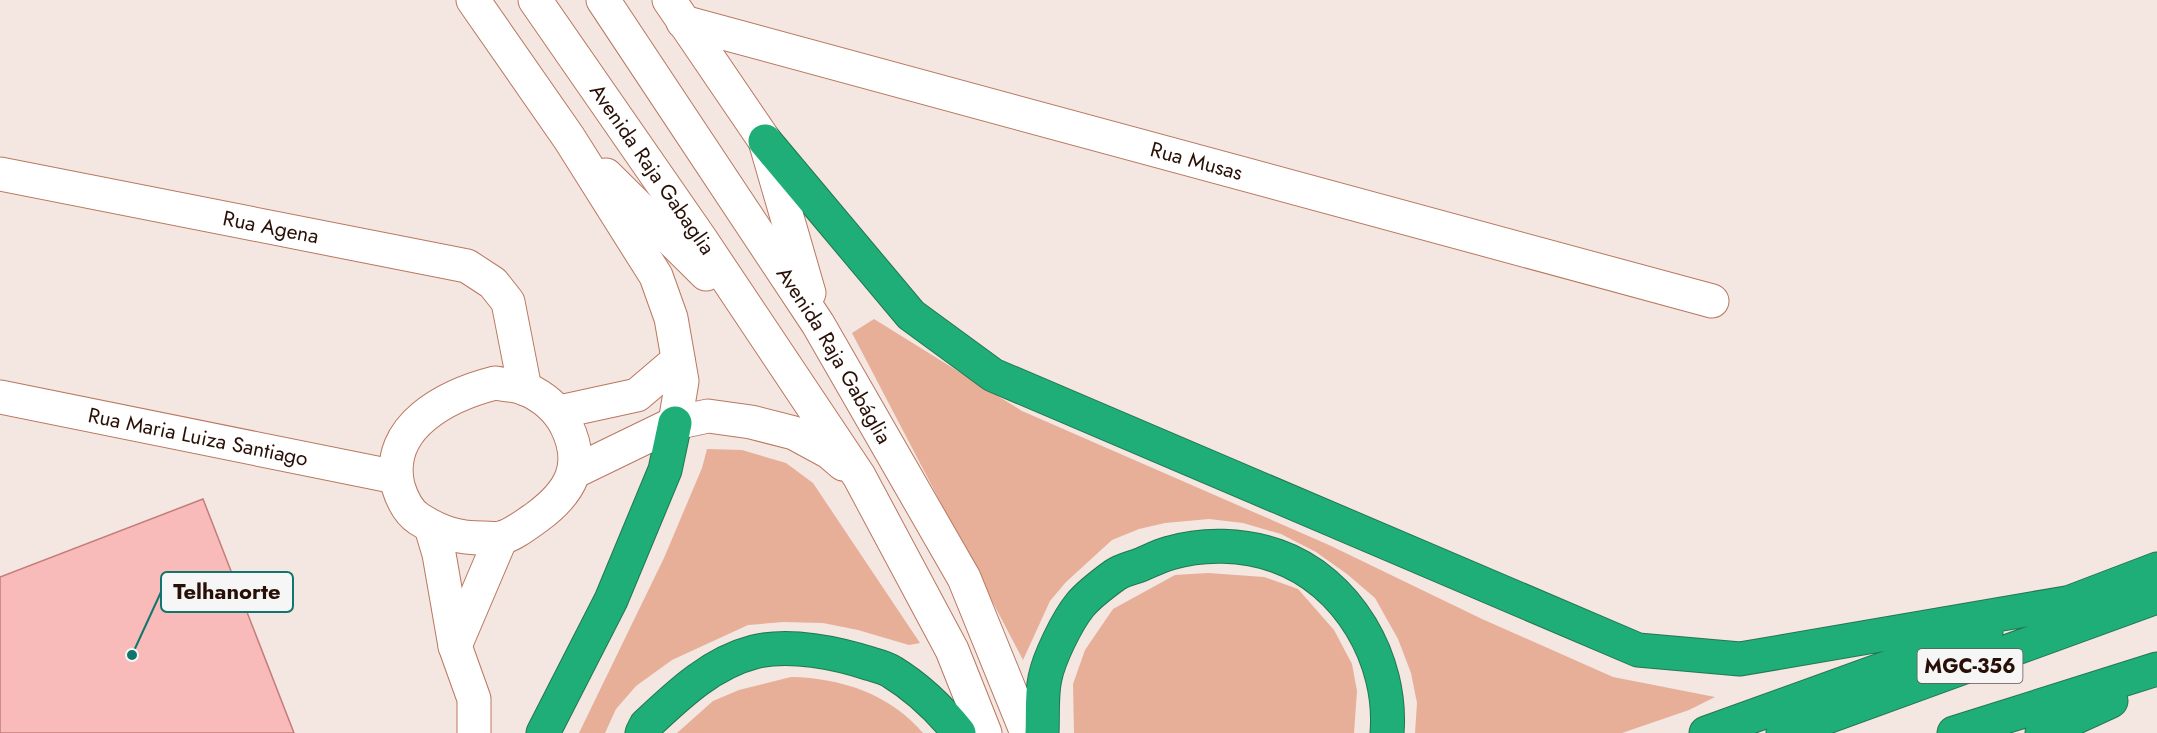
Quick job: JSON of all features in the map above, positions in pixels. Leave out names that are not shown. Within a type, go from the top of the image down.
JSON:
[{"type":"highway","points":[[765,141],[911,315],[993,375],[1638,650],[1740,659],[2072,602]]},
{"type":"highway","points":[[543,733],[611,600],[665,470],[675,423]]},
{"type":"highway","points":[[1042,733],[1045,678],[1060,637],[1081,604],[1116,574],[1170,552],[1202,547],[1241,547],[1278,556],[1309,572],[1339,597],[1363,629],[1381,669],[1388,718],[1387,733]]},
{"type":"highway","name":"MGC-356","points":[[1706,733],[2072,602],[2157,569]]},
{"type":"highway","name":"MGC-356","points":[[1783,733],[2157,597]]},
{"type":"highway","points":[[642,733],[646,725],[696,680],[725,664],[755,652],[797,649],[842,655],[890,670],[919,690],[959,733]]},
{"type":"highway","name":"MGC-356","points":[[1953,733],[2157,669]]},
{"type":"highway","points":[[2042,733],[2157,681]]},
{"type":"street","points":[[473,0],[569,138],[656,276],[671,318],[682,381],[675,423]]},
{"type":"street","name":"Avenida Raja Gabaglia","points":[[535,0],[768,340]]},
{"type":"street","name":"Avenida Raja Gabáglia","points":[[603,0],[818,324],[963,578],[1027,733]]},
{"type":"street","points":[[676,11],[765,141],[818,324]]},
{"type":"street","name":"Rua Musas","points":[[676,11],[1712,301]]},
{"type":"street","points":[[569,138],[691,258],[768,340]]},
{"type":"street","name":"Rua Agena","points":[[0,174],[467,266],[493,283],[508,302],[513,322],[510,386]]},
{"type":"street","name":"Avenida Raja Gabáglia","points":[[768,340],[859,476],[952,650],[985,733]]},
{"type":"street","points":[[559,411],[638,395],[678,360]]},
{"type":"street","points":[[510,386],[545,400],[559,411],[571,435],[576,452],[574,472],[563,493],[550,508],[501,538],[455,537],[431,527],[412,514],[401,497],[396,477],[398,452],[408,431],[437,405],[470,389],[510,386]]},
{"type":"street","name":"Rua Maria Luiza Santiago","points":[[0,397],[396,477]]},
{"type":"street","points":[[574,472],[675,423],[708,416],[751,422],[794,433],[829,452],[859,476]]},
{"type":"street","points":[[431,527],[439,554],[455,646],[474,699],[474,733]]},
{"type":"street","points":[[455,646],[501,538]]},
{"type":"shaded area","points":[[874,319],[1022,411],[1329,545],[1482,619],[1613,677],[1715,697],[1689,710],[1622,733],[1415,733],[1417,703],[1411,673],[1398,639],[1375,598],[1316,552],[1281,534],[1243,523],[1209,519],[1165,523],[1139,529],[1112,540],[1066,582],[1050,601],[1023,660],[852,333]]},
{"type":"shaded area","points":[[707,449],[742,450],[786,463],[813,483],[920,643],[909,645],[858,630],[823,623],[783,622],[748,625],[672,660],[636,686],[616,709],[605,733],[579,733],[664,558],[702,468]]},
{"type":"shaded area","points":[[1208,573],[1264,577],[1298,589],[1334,630],[1352,664],[1357,691],[1354,733],[1074,733],[1073,684],[1085,650],[1113,609],[1175,575]]},
{"type":"shaded area","points":[[791,677],[846,685],[880,698],[910,719],[923,733],[677,733],[713,701],[739,690]]},
{"type":"building","points":[[203,499],[294,733],[0,733],[0,577]]},
{"type":"place","name":"Telhanorte","points":[[132,655]]}]
